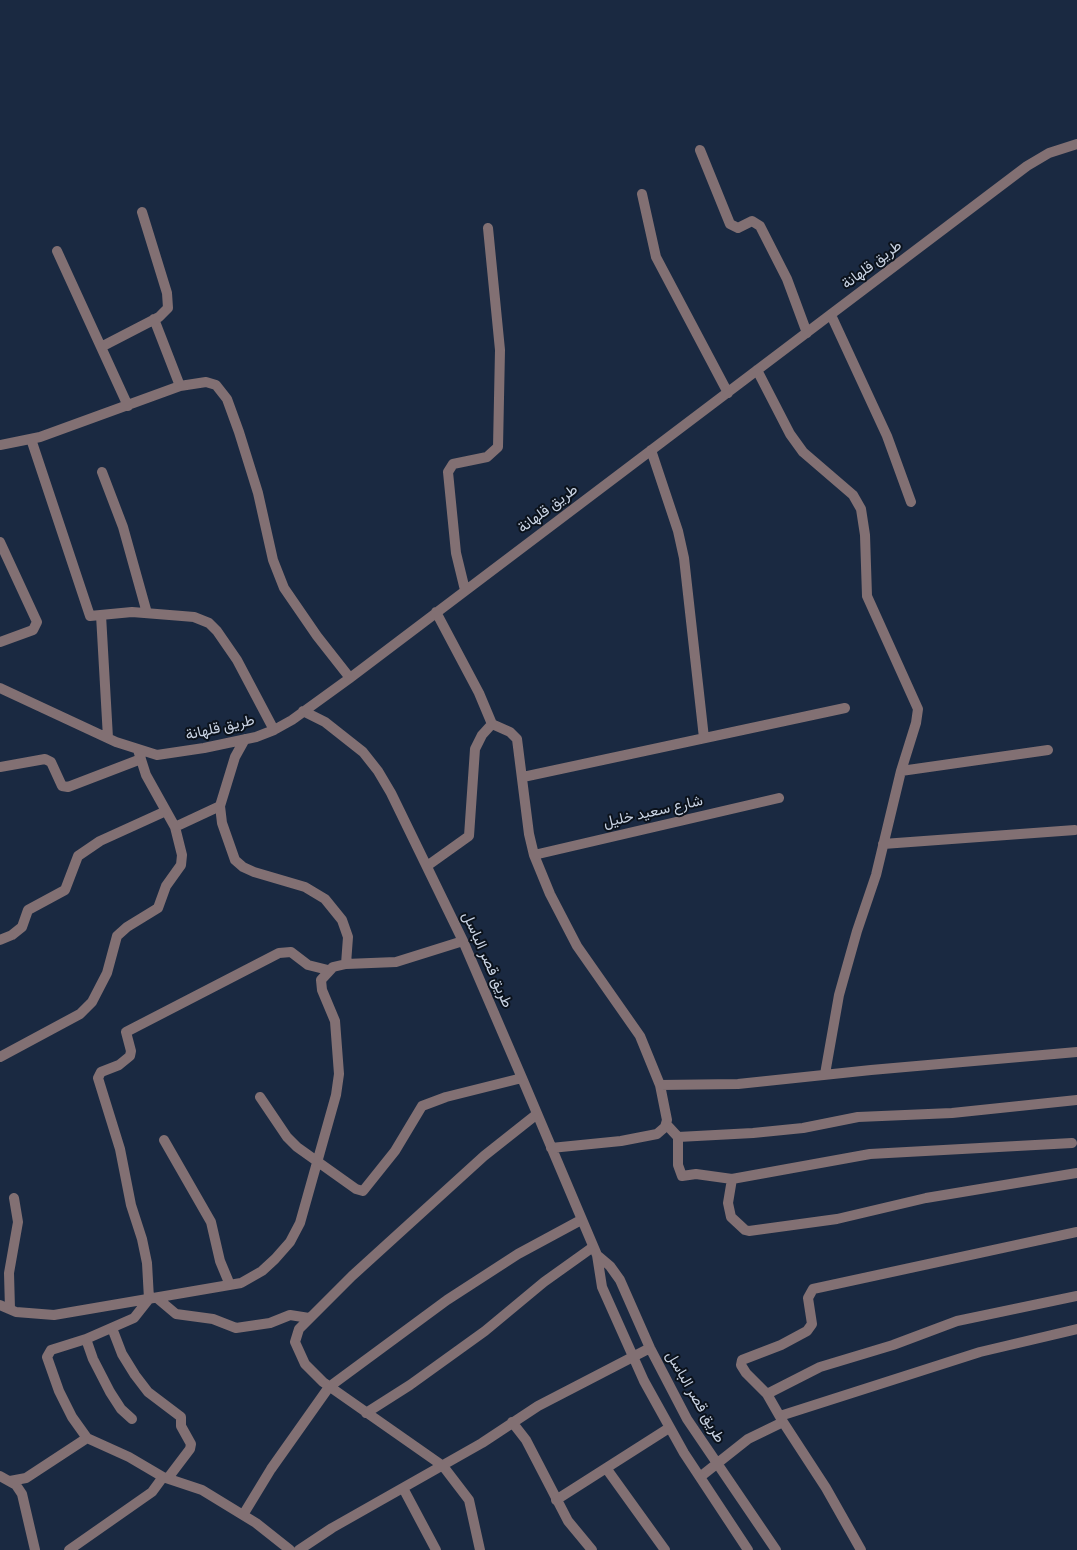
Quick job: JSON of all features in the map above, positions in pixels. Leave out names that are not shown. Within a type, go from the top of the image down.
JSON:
[{"type":"street","name":"طريق قلهانة","points":[[0,688],[139,754],[174,754],[245,739],[274,730],[350,678],[1027,166],[1049,153],[1077,144]]},
{"type":"street","points":[[700,150],[730,224],[738,228],[752,221],[760,226],[786,279],[807,334]]},
{"type":"street","points":[[642,194],[656,257],[728,392]]},
{"type":"street","points":[[101,347],[165,312],[169,303],[142,212]]},
{"type":"street","points":[[465,590],[456,553],[448,472],[453,464],[487,457],[498,448],[500,350],[488,228]]},
{"type":"street","points":[[57,252],[128,406]]},
{"type":"street","points":[[831,315],[887,436],[911,502]]},
{"type":"street","points":[[154,319],[180,386]]},
{"type":"street","points":[[757,370],[790,434],[802,452],[853,496],[861,509],[865,535],[867,596],[917,704],[916,723],[839,995],[825,1074]]},
{"type":"street","points":[[0,445],[31,440],[180,386],[211,382],[216,385],[227,399],[258,493],[273,560],[284,588],[317,636],[350,678]]},
{"type":"street","points":[[31,440],[90,616],[147,614],[194,617],[208,623],[237,660],[274,730]]},
{"type":"street","points":[[651,450],[678,531],[684,558],[704,738]]},
{"type":"street","points":[[102,472],[123,527],[147,614]]},
{"type":"street","points":[[0,542],[37,622],[33,630],[0,642]]},
{"type":"street","points":[[436,612],[479,694],[492,724],[510,732],[517,739],[534,855],[550,894],[576,946],[636,1031],[650,1057],[660,1085],[666,1124],[678,1137],[678,1165],[682,1176],[696,1174],[732,1179],[870,1154],[1072,1143]]},
{"type":"street","points":[[101,615],[108,738]]},
{"type":"street","points":[[523,777],[845,708]]},
{"type":"street","name":"طريق قصر الباسل","points":[[303,711],[325,722],[345,736],[363,752],[378,772],[427,866],[463,941],[595,1251],[602,1287],[633,1357],[669,1428],[748,1550]]},
{"type":"street","points":[[427,866],[469,836],[475,749],[482,735],[492,724]]},
{"type":"street","points":[[245,739],[235,757],[220,806],[225,834],[231,851],[238,864],[266,877],[305,887],[325,899],[337,911],[345,924],[348,937],[346,964]]},
{"type":"street","points":[[901,771],[1048,750]]},
{"type":"street","points":[[0,767],[45,759],[51,762],[62,786],[68,788],[139,754],[146,775],[175,827],[182,855],[182,865],[166,886],[158,908],[127,927],[117,936],[107,973],[92,1002],[80,1014],[0,1057]]},
{"type":"street","name":"شارع سعيد خليل","points":[[534,855],[779,798]]},
{"type":"street","points":[[175,827],[220,806]]},
{"type":"street","points":[[0,940],[12,935],[22,927],[28,910],[65,890],[78,856],[100,841],[166,810]]},
{"type":"street","points":[[883,844],[1075,830]]},
{"type":"street","points":[[309,1318],[290,1315],[270,1323],[236,1328],[212,1319],[176,1314],[153,1298],[142,1239],[131,1205],[120,1148],[98,1083],[99,1075],[119,1065],[130,1056],[131,1051],[126,1034],[130,1029],[279,953],[291,952],[308,965],[328,970],[346,964],[396,962],[463,941]]},
{"type":"street","points":[[0,1305],[33,1314],[54,1314],[241,1283],[262,1271],[290,1242],[300,1223],[336,1095],[340,1074],[335,1021],[322,990],[322,980],[328,970]]},
{"type":"street","points":[[660,1085],[738,1084],[825,1074],[1077,1052]]},
{"type":"street","points":[[260,1097],[287,1137],[318,1163],[356,1188],[364,1191],[395,1151],[422,1106],[446,1097],[522,1078]]},
{"type":"street","points":[[678,1137],[802,1128],[858,1117],[952,1113],[1077,1100]]},
{"type":"street","points":[[480,1550],[469,1500],[443,1466],[329,1387],[305,1364],[295,1342],[299,1328],[309,1318],[484,1156],[537,1114]]},
{"type":"street","points":[[551,1148],[649,1136],[661,1131],[666,1124]]},
{"type":"street","points":[[164,1140],[210,1222],[220,1261],[230,1285]]},
{"type":"street","points":[[732,1179],[728,1203],[731,1217],[745,1230],[749,1231],[837,1218],[926,1198],[1077,1174]]},
{"type":"street","points":[[10,1309],[10,1258],[18,1222],[14,1198]]},
{"type":"street","points":[[244,1515],[271,1469],[329,1387],[447,1300],[518,1254],[581,1220]]},
{"type":"street","points":[[861,1550],[826,1488],[767,1394],[746,1373],[741,1365],[742,1360],[781,1345],[807,1331],[812,1324],[808,1298],[813,1289],[1077,1232]]},
{"type":"street","points":[[366,1413],[410,1384],[484,1330],[544,1282],[595,1251]]},
{"type":"street","name":"طريق قصر الباسل","points":[[595,1251],[610,1266],[620,1280],[650,1348],[687,1419],[776,1550]]},
{"type":"street","points":[[767,1394],[820,1367],[893,1345],[958,1321],[1077,1296]]},
{"type":"street","points":[[153,1298],[137,1316],[86,1339],[51,1350],[47,1357],[59,1391],[72,1417],[86,1438],[129,1456],[166,1477],[202,1490],[244,1515],[290,1550]]},
{"type":"street","points":[[69,1550],[152,1492],[190,1449],[191,1444],[181,1426],[181,1417],[148,1392],[135,1375],[122,1354],[112,1328]]},
{"type":"street","points":[[700,1477],[748,1439],[781,1419],[980,1352],[1077,1329]]},
{"type":"street","points":[[86,1339],[93,1359],[110,1392],[121,1409],[132,1419]]},
{"type":"street","points":[[299,1550],[332,1528],[443,1466],[538,1406],[650,1348]]},
{"type":"street","points":[[512,1422],[526,1440],[568,1521],[592,1550]]},
{"type":"street","points":[[556,1500],[669,1428]]},
{"type":"street","points":[[5,1479],[26,1478],[86,1438]]},
{"type":"street","points":[[606,1468],[665,1550]]},
{"type":"street","points":[[5,1479],[16,1485],[25,1501],[35,1550]]},
{"type":"street","points":[[403,1488],[436,1550]]}]
